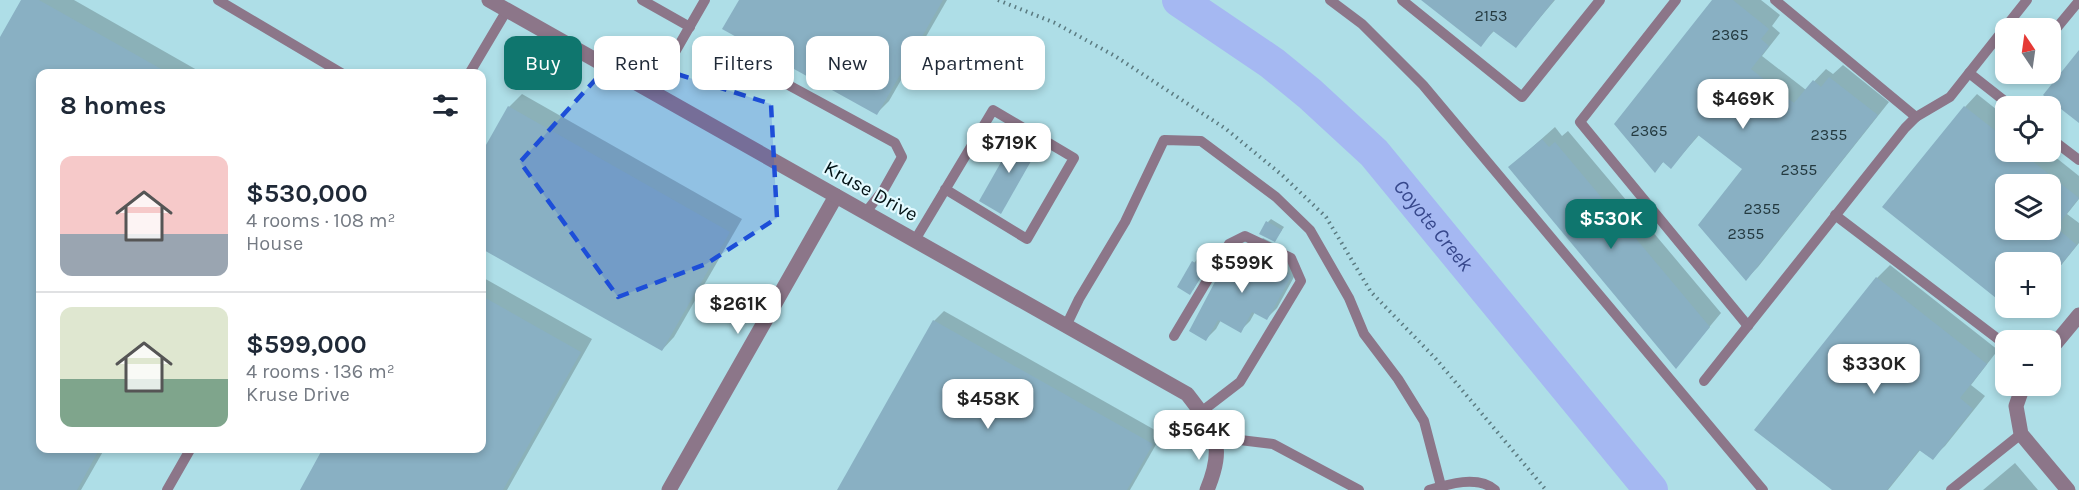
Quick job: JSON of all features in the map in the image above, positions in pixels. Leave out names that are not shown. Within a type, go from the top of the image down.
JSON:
[{"type":"street","name":"Kruse Drive","points":[[489,0],[1186,394],[1211,425],[1215,437]]},
{"type":"street","points":[[669,490],[836,196]]},
{"type":"street","points":[[2061,337],[2079,315]]},
{"type":"street","points":[[2020,396],[2016,406],[2021,434],[2068,490]]},
{"type":"street","points":[[1207,490],[1217,458],[1215,437]]},
{"type":"lane","points":[[218,0],[335,69]]},
{"type":"lane","points":[[642,0],[690,27]]},
{"type":"lane","points":[[652,92],[705,0]]},
{"type":"lane","points":[[1330,0],[1362,24],[1423,85],[1763,490]]},
{"type":"lane","points":[[1402,0],[1522,96],[1600,0]]},
{"type":"lane","points":[[1677,0],[1580,122],[1748,326]]},
{"type":"lane","points":[[1775,0],[1916,117]]},
{"type":"lane","points":[[1704,381],[1905,128],[1916,117],[1950,98],[2027,0]]},
{"type":"lane","points":[[2061,23],[2079,1]]},
{"type":"lane","points":[[472,69],[507,10]]},
{"type":"lane","points":[[1969,73],[1998,96]]},
{"type":"lane","points":[[794,88],[895,144],[902,157],[884,189],[866,212]]},
{"type":"lane","points":[[915,240],[945,189],[993,110],[1074,158],[1027,239],[945,189]]},
{"type":"lane","points":[[1066,326],[1078,299],[1125,222],[1164,140],[1201,141],[1276,197],[1310,230],[1349,298],[1364,334],[1398,379],[1424,421],[1441,486]]},
{"type":"lane","points":[[2061,146],[2079,160]]},
{"type":"lane","points":[[1835,216],[1995,337]]},
{"type":"lane","points":[[1174,336],[1229,244],[1245,236],[1292,258],[1301,281],[1240,382],[1201,412]]},
{"type":"lane","points":[[1951,490],[2021,434]]},
{"type":"lane","points":[[1215,437],[1273,444],[1359,490]]},
{"type":"lane","points":[[167,490],[188,453]]},
{"type":"lane","points":[[1429,490],[1459,483],[1478,483],[1495,490]]},
{"type":"path","points":[[998,0],[1055,23],[1115,56]]},
{"type":"path","points":[[1371,292],[1436,358],[1546,490]]},
{"type":"highlighted area","points":[[677,74],[771,104],[777,218],[706,264],[618,297],[520,162],[596,79]]},
{"type":"building","points":[[21,0],[39,0],[161,69],[36,69],[36,453],[97,453],[77,490],[0,490],[0,37]]},
{"type":"building","points":[[739,0],[943,0],[922,36],[901,36],[901,73],[877,115],[832,90],[889,90],[889,36],[806,36],[806,76],[794,69],[794,36],[735,36],[722,29]]},
{"type":"building","points":[[1421,0],[1554,0],[1516,48],[1493,31],[1481,47]]},
{"type":"building","points":[[1712,0],[1733,0],[1769,29],[1761,39],[1769,46],[1751,69],[1794,103],[1813,80],[1821,87],[1829,77],[1878,115],[1746,281],[1698,225],[1742,169],[1698,135],[1671,169],[1663,162],[1655,173],[1614,124]]},
{"type":"building","points":[[2079,50],[2079,123],[2061,109],[2061,96],[2043,95],[2052,84],[2061,84],[2061,72]]},
{"type":"building","points":[[508,106],[730,232],[662,351],[486,251],[486,145]]},
{"type":"building","points":[[1964,106],[1995,130],[1995,162],[2034,162],[2049,174],[1995,174],[1995,240],[2061,240],[2061,232],[2077,245],[2061,265],[2061,252],[1995,252],[1995,297],[1882,207]]},
{"type":"building","points":[[1017,134],[1039,147],[1001,214],[979,201]]},
{"type":"building","points":[[1542,139],[1549,147],[1555,142],[1710,327],[1676,369],[1508,167]]},
{"type":"building","points":[[2061,184],[2079,198],[2061,221]]},
{"type":"building","points":[[1266,221],[1282,230],[1275,242],[1259,234]]},
{"type":"building","points":[[1241,247],[1249,252],[1252,247],[1268,255],[1265,261],[1291,277],[1267,320],[1252,312],[1241,333],[1218,320],[1206,341],[1189,331],[1218,276],[1223,279]]},
{"type":"building","points":[[1192,261],[1206,269],[1190,295],[1177,287]]},
{"type":"building","points":[[1876,277],[1987,364],[1960,398],[1973,409],[1933,460],[1919,450],[1887,490],[1832,490],[1754,430]]},
{"type":"building","points":[[486,298],[581,352],[503,490],[300,490],[320,453],[486,453]]},
{"type":"building","points":[[933,320],[1153,444],[1127,490],[837,490]]},
{"type":"waterway","name":"Coyote Creek","points":[[1179,0],[1272,63],[1310,94],[1374,153],[1651,490]]}]
